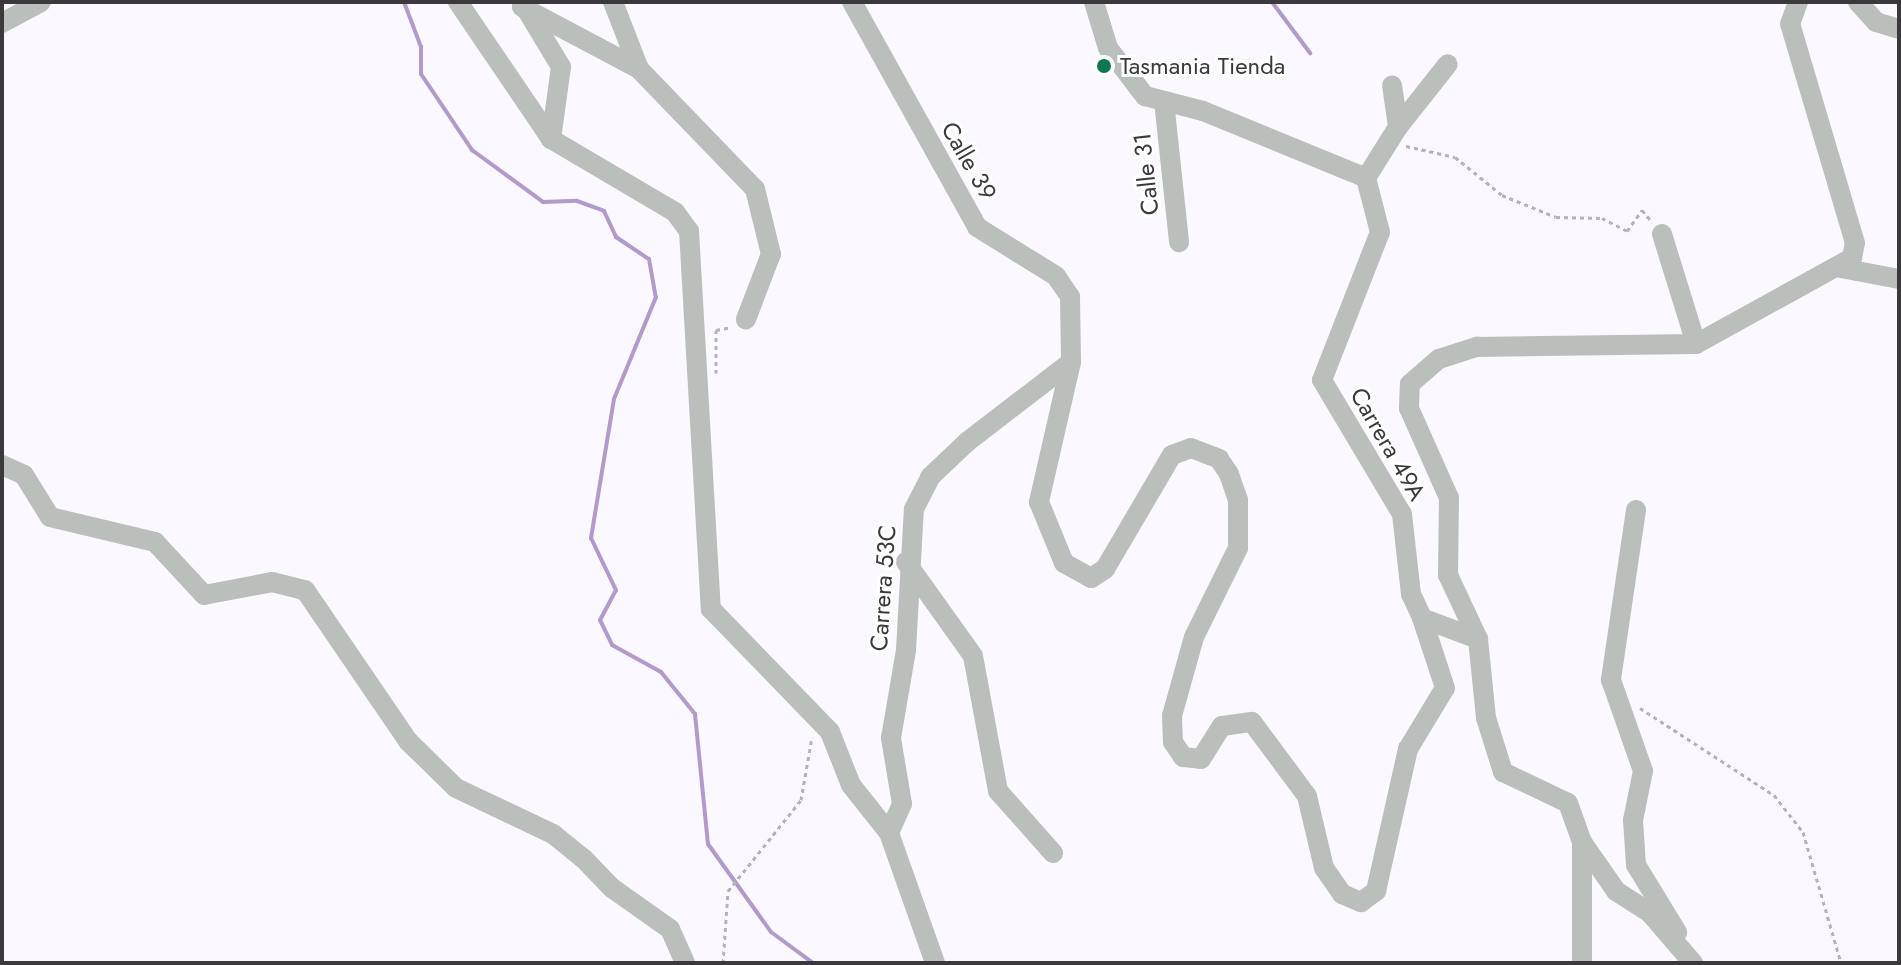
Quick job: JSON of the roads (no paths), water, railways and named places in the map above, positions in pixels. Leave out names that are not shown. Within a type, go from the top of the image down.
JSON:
[{"type":"street","points":[[2,23],[41,2]]},
{"type":"street","points":[[458,2],[551,139],[675,212],[689,231],[711,609],[821,720],[851,785],[889,833],[935,963]]},
{"type":"street","points":[[613,2],[639,69]]},
{"type":"street","name":"Calle 39","points":[[852,2],[977,227],[1056,276],[1070,297],[1071,362],[1039,502],[1046,532],[1064,563],[1091,578],[1105,569],[1172,455],[1191,448],[1219,459],[1238,500],[1238,548],[1194,637],[1172,716],[1173,742],[1183,757],[1201,759],[1222,726],[1252,722],[1307,796],[1324,868],[1342,894],[1361,902],[1376,891],[1408,749],[1445,688],[1422,618]]},
{"type":"street","points":[[1094,2],[1108,48],[1145,96],[1366,178],[1398,127],[1448,64]]},
{"type":"street","points":[[1798,2],[1790,24],[1855,243],[1841,268]]},
{"type":"street","points":[[1858,2],[1876,22],[1899,29]]},
{"type":"street","points":[[522,4],[561,67],[551,139]]},
{"type":"street","points":[[522,4],[639,69],[755,189],[771,254],[746,319]]},
{"type":"street","points":[[1392,85],[1398,127]]},
{"type":"street","name":"Calle 31","points":[[1164,101],[1179,242]]},
{"type":"street","name":"Carrera 49A","points":[[1366,178],[1380,232],[1322,380],[1402,514],[1411,594],[1422,618]]},
{"type":"street","points":[[1662,234],[1696,344]]},
{"type":"street","points":[[1688,957],[1650,913],[1616,891],[1582,842],[1568,803],[1503,772],[1486,718],[1478,639],[1448,575],[1449,498],[1409,408],[1410,384],[1439,359],[1477,347],[1696,344],[1753,306],[1841,268],[1899,279]]},
{"type":"street","name":"Carrera 53C","points":[[889,833],[902,804],[891,738],[906,650],[906,562],[914,509],[930,477],[1071,362]]},
{"type":"street","points":[[2,465],[24,475],[50,517],[155,542],[204,595],[272,582],[305,590],[408,741],[456,788],[509,819],[553,834],[583,858],[612,888],[670,929],[685,963]]},
{"type":"street","points":[[1636,510],[1611,680],[1643,771],[1633,820],[1636,865],[1674,923],[1688,957]]},
{"type":"street","points":[[906,562],[973,656],[998,791],[1053,853]]},
{"type":"street","points":[[1422,618],[1478,639]]},
{"type":"street","points":[[1582,842],[1582,963]]},
{"type":"waterway","points":[[404,2],[421,47],[421,74],[472,150],[543,202],[577,201],[604,211],[616,237],[649,259],[656,297],[614,399],[591,538],[616,590],[600,620],[612,645],[661,672],[695,714],[708,844],[771,932],[813,963]]},
{"type":"waterway","points":[[1272,2],[1310,53]]},
{"type":"place","name":"Tasmania Tienda","points":[[1104,66]]}]
